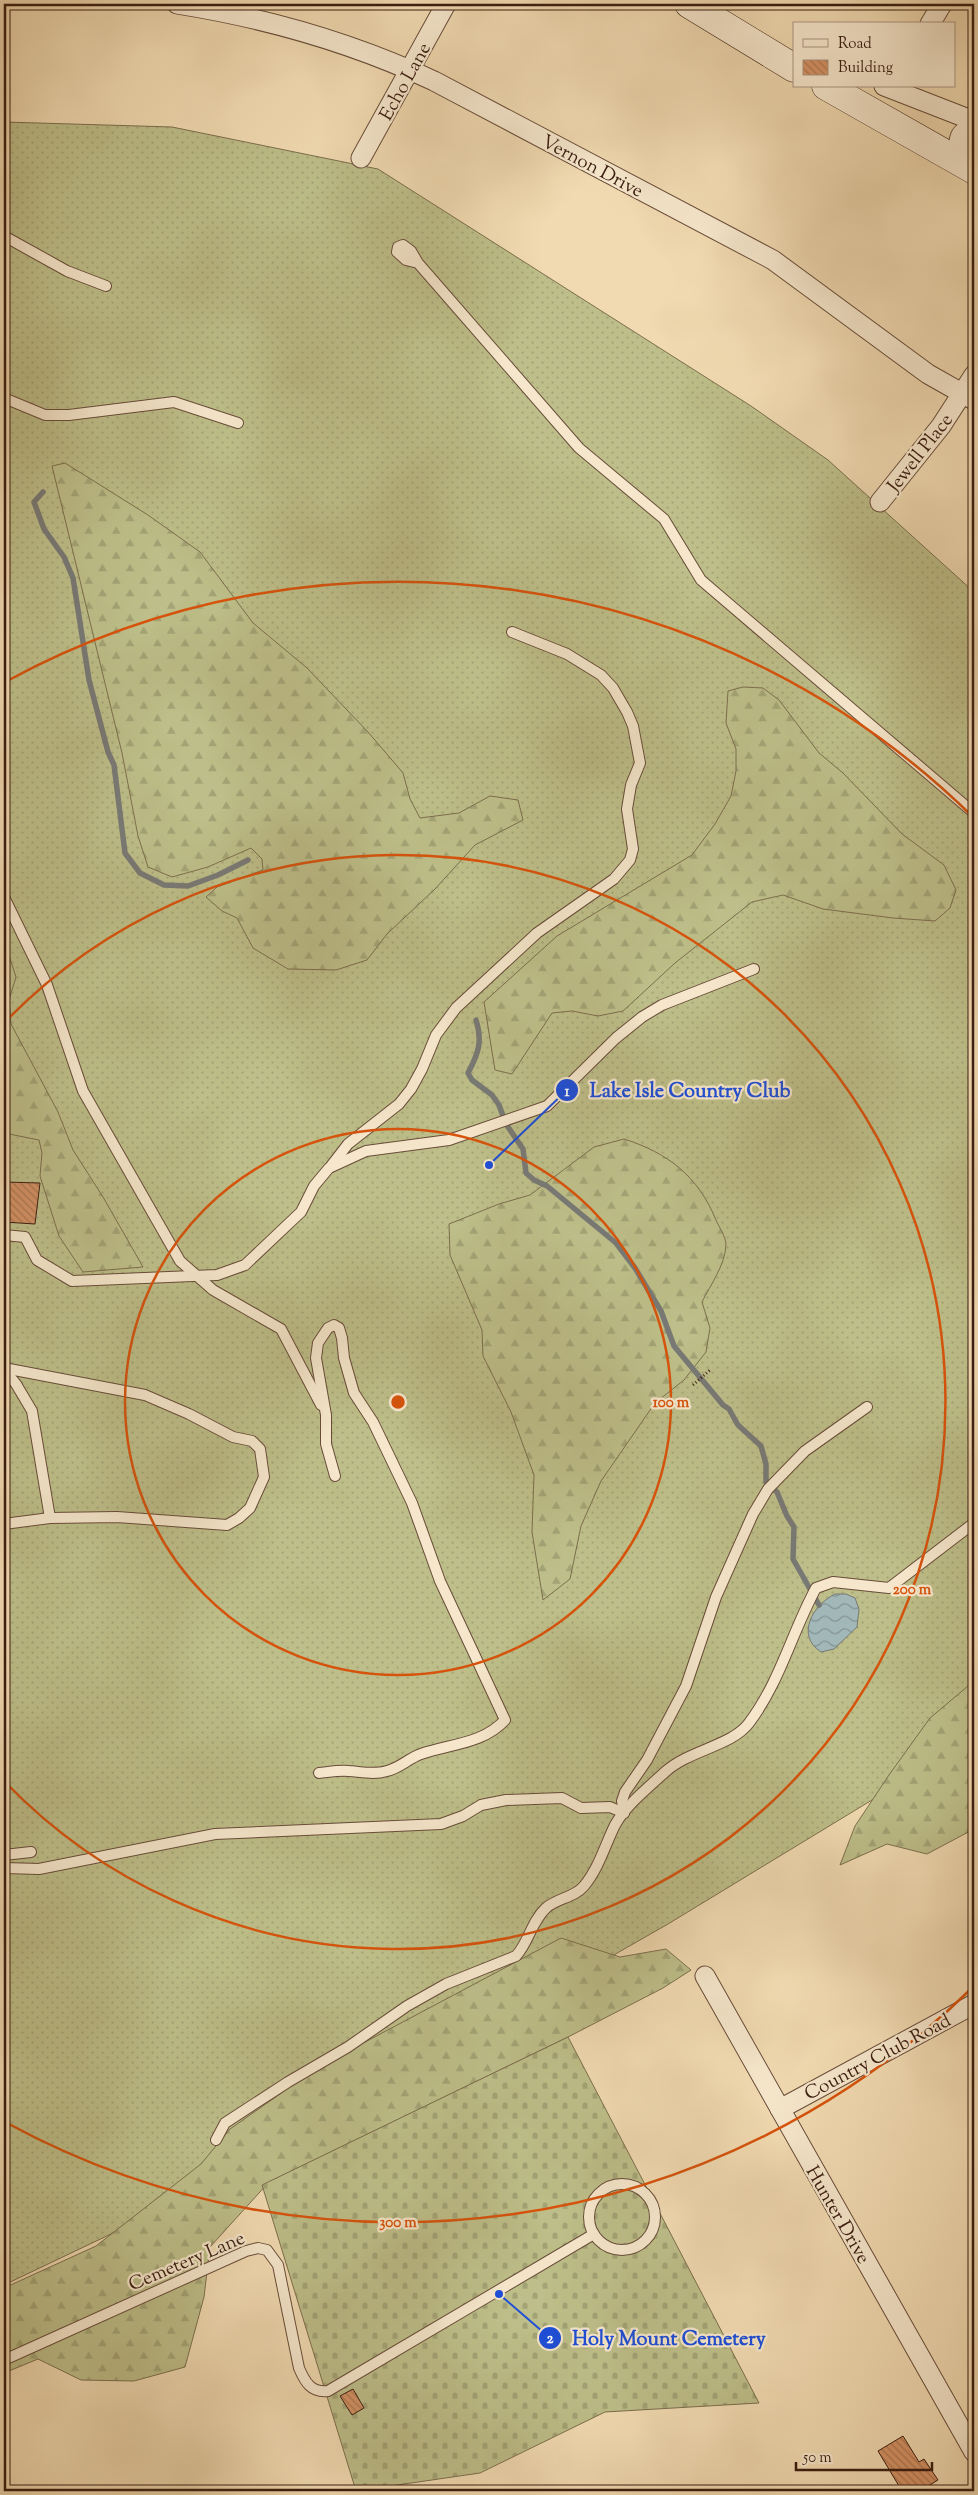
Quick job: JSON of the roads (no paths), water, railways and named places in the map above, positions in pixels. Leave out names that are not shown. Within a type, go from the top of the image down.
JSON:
[{"type":"street","name":"Vernon Drive","points":[[178,4],[228,13],[302,32],[410,70],[773,260],[928,374],[968,397]]},
{"type":"street","name":"Echo Lane","points":[[361,158],[446,4]]},
{"type":"street","points":[[689,4],[793,67]]},
{"type":"street","points":[[931,22],[942,4]]},
{"type":"street","points":[[830,88],[970,167]]},
{"type":"street","points":[[892,88],[974,121]]},
{"type":"street","points":[[970,167],[958,146],[959,138],[964,132],[974,128]]},
{"type":"street","name":"Jewell Place","points":[[880,502],[941,426],[968,397],[974,375]]},
{"type":"street","name":"Hunter Drive","points":[[706,1976],[974,2452]]},
{"type":"street","name":"Country Club Road","points":[[780,2109],[974,2004]]},
{"type":"lane","points":[[4,236],[67,271],[106,286]]},
{"type":"lane","points":[[418,264],[579,448],[664,519],[701,580],[974,813]]},
{"type":"lane","points":[[4,398],[45,414],[69,415],[174,402],[238,423]]},
{"type":"lane","points":[[4,1235],[25,1237],[37,1260],[72,1280],[217,1275],[245,1265],[301,1212],[314,1186],[348,1144],[399,1104],[411,1089],[436,1035],[456,1008],[537,933],[614,879],[630,860],[632,849],[627,810],[631,785],[640,763],[633,726],[613,688],[601,675],[567,654],[512,632]]},
{"type":"lane","points":[[4,897],[47,985],[84,1091],[180,1260],[226,1298],[281,1329],[326,1415]]},
{"type":"lane","points":[[329,1168],[366,1151],[449,1140],[546,1106],[616,1038],[642,1017],[662,1005],[754,969]]},
{"type":"lane","points":[[319,1772],[348,1771],[371,1774],[388,1771],[403,1765],[419,1754],[482,1737],[498,1728],[505,1720],[440,1581],[412,1503],[373,1422],[354,1393],[344,1358],[342,1338],[339,1328],[334,1325],[328,1328],[318,1343],[316,1358],[326,1415],[326,1444],[335,1476]]},
{"type":"lane","points":[[4,1369],[16,1384],[32,1411],[50,1518]]},
{"type":"lane","points":[[4,1369],[144,1395],[189,1414],[233,1438],[252,1441],[260,1448],[264,1477],[250,1508],[239,1518],[227,1525],[117,1517],[50,1518],[4,1524]]},
{"type":"lane","points":[[624,1813],[622,1801],[625,1792],[647,1760],[686,1686],[716,1597],[753,1514],[775,1480],[806,1451],[867,1407]]},
{"type":"lane","points":[[216,2140],[225,2123],[288,2082],[348,2047],[407,2006],[446,1984],[516,1956],[522,1950],[536,1920],[546,1908],[571,1897],[584,1887],[616,1824],[624,1813],[674,1765],[691,1754],[734,1737],[743,1730],[758,1711],[778,1673],[816,1588],[833,1582],[889,1588],[974,1523]]},
{"type":"lane","points":[[4,1868],[39,1869],[215,1834],[441,1824],[463,1816],[480,1805],[506,1800],[562,1798],[581,1808],[610,1807],[624,1813]]},
{"type":"lane","points":[[4,1855],[31,1852]]},
{"type":"lane","points":[[622,2184],[633,2186],[648,2197],[655,2215],[653,2229],[640,2245],[619,2250],[608,2247],[594,2234],[588,2220],[590,2206],[601,2191],[622,2184]]},
{"type":"lane","name":"Cemetery Lane","points":[[4,2360],[246,2251],[258,2248],[267,2250],[278,2265],[299,2368],[305,2382],[320,2392],[328,2392],[594,2234]]},
{"type":"water","points":[[835,1594],[846,1594],[855,1598],[859,1609],[857,1627],[834,1649],[821,1652],[813,1645],[808,1629],[814,1613],[820,1605]]},
{"type":"waterway","points":[[43,492],[34,502],[44,529],[64,557],[73,578],[89,680],[108,752],[114,765],[125,853],[140,873],[164,885],[188,886],[218,875],[248,860]]},
{"type":"waterway","points":[[476,1020],[479,1035],[478,1048],[468,1073],[472,1080],[492,1095],[499,1105],[506,1124],[523,1149],[526,1173],[534,1180],[547,1186],[616,1243],[635,1268],[661,1311],[674,1346],[723,1405],[729,1409],[738,1425],[761,1446],[766,1464],[766,1482],[777,1492],[794,1527],[793,1559],[819,1605]]},
{"type":"place","name":"Lake Isle Country Club","points":[[489,1165]]},
{"type":"place","name":"Holy Mount Cemetery","points":[[499,2294]]}]
